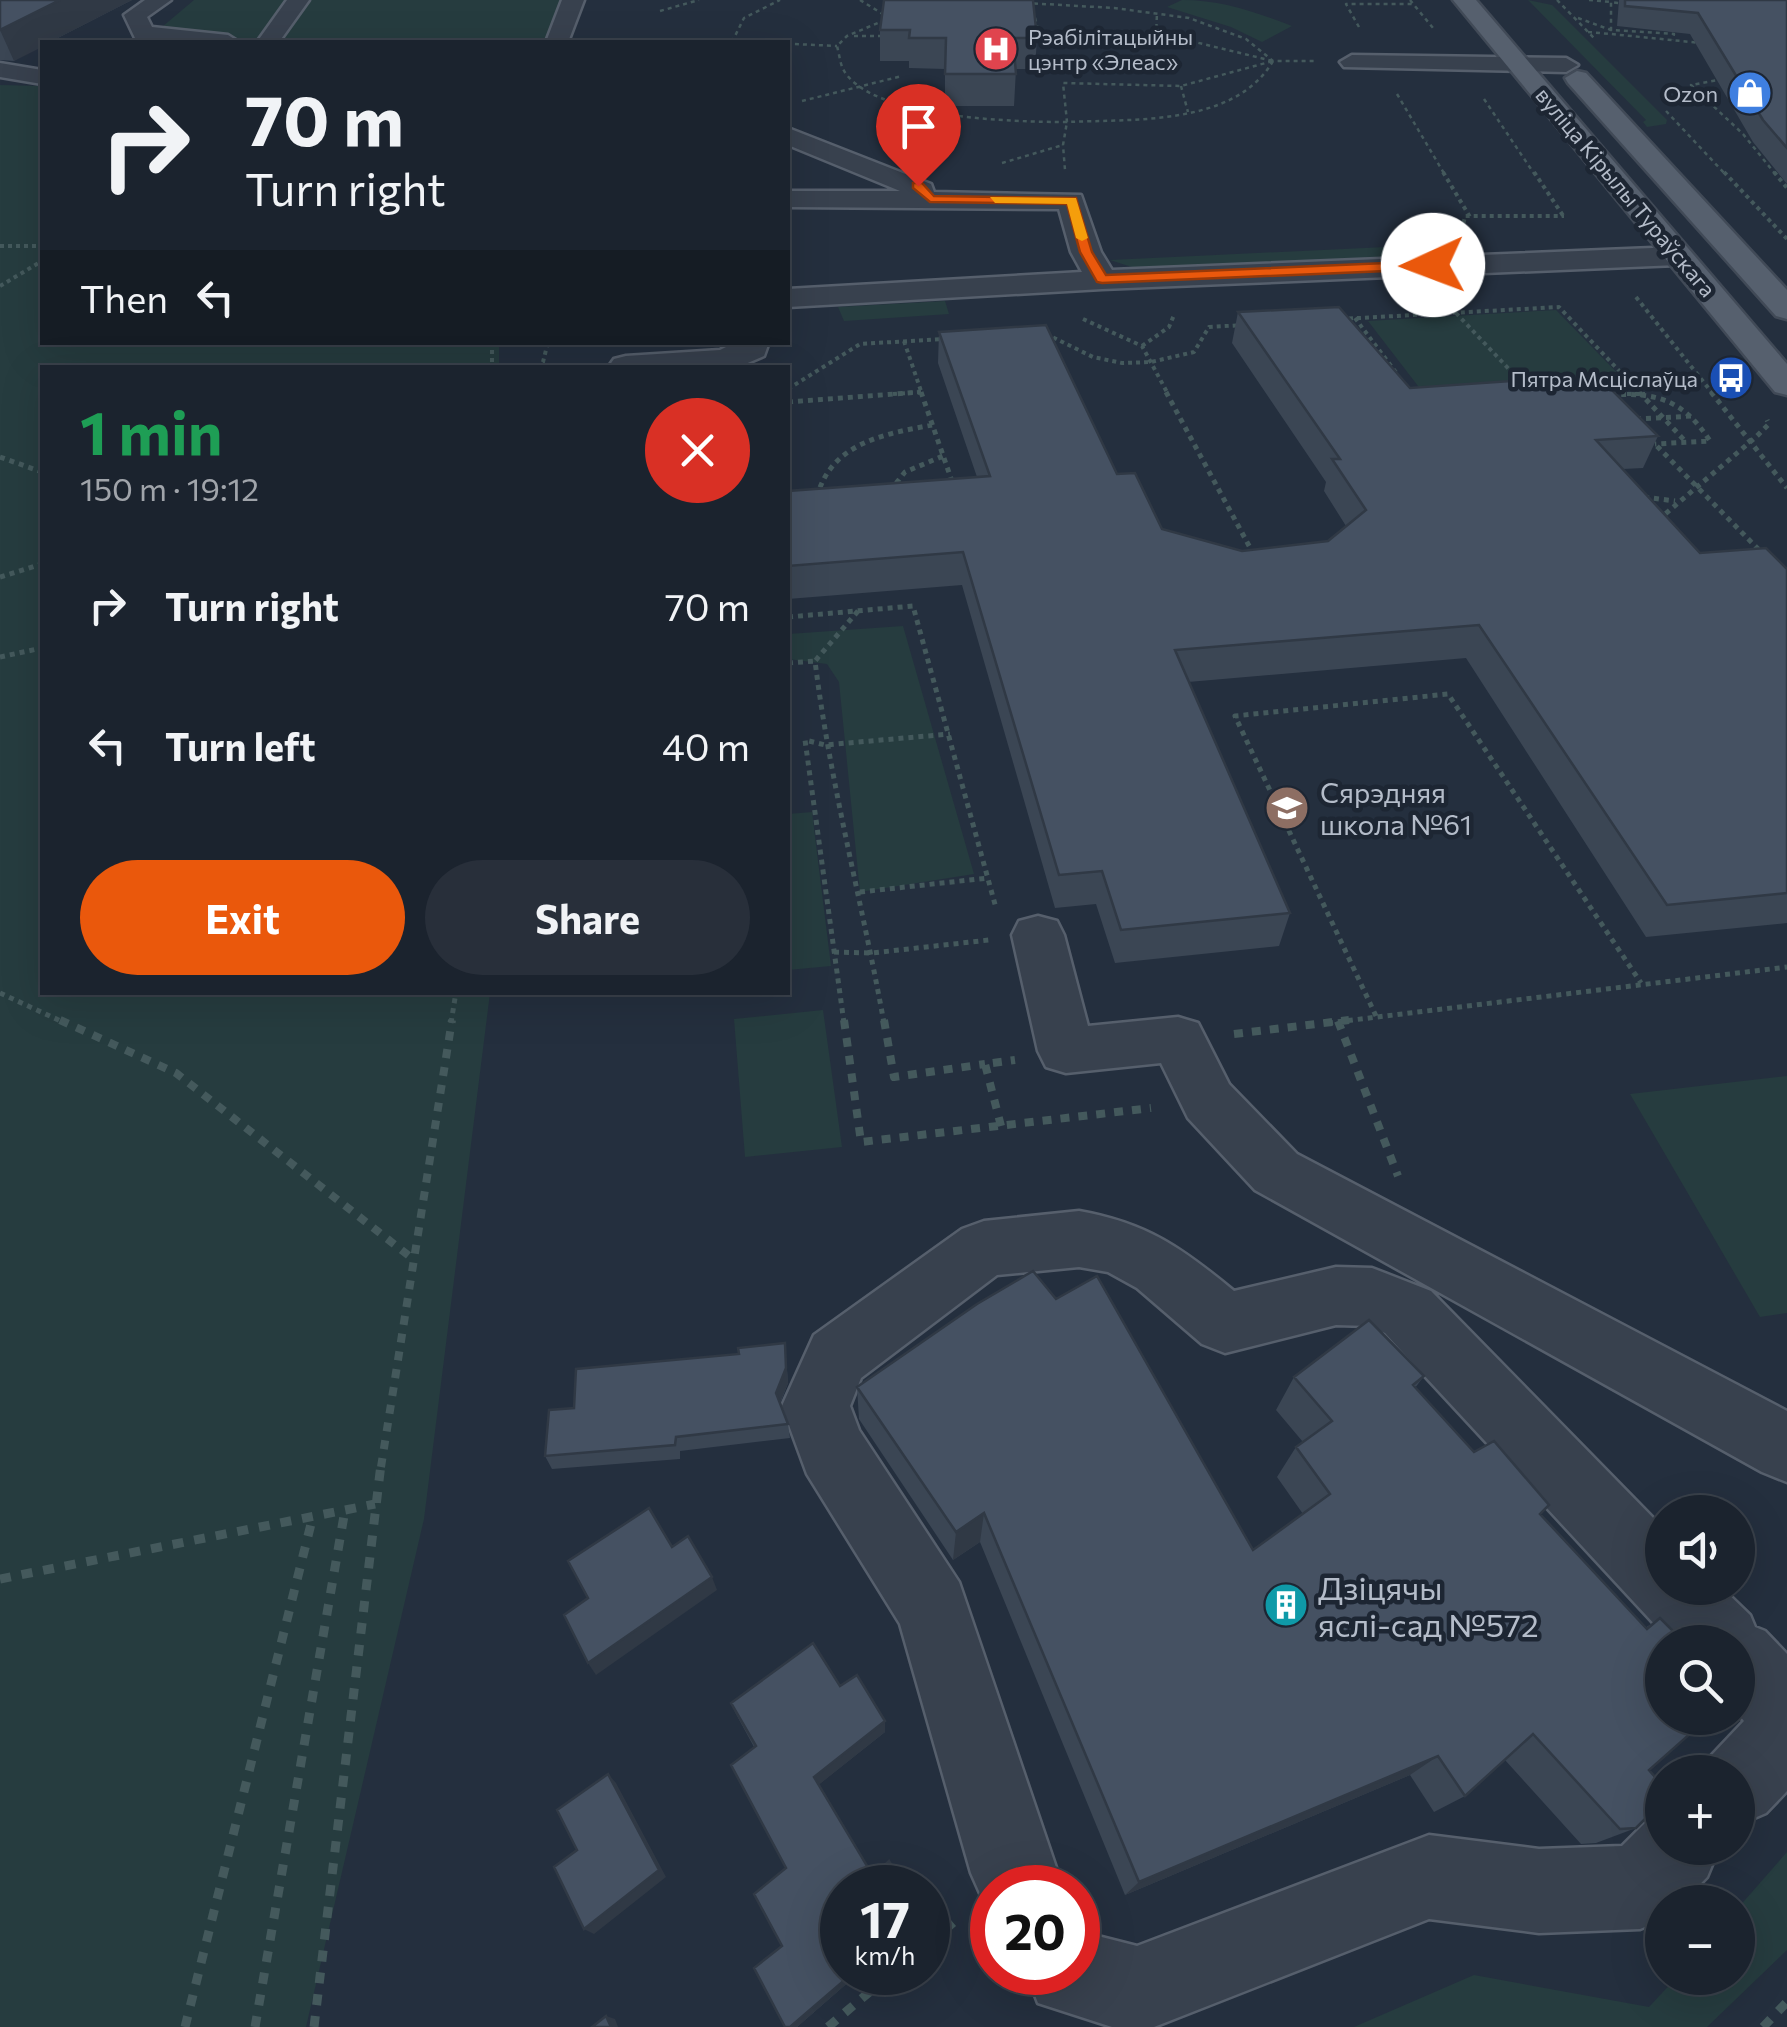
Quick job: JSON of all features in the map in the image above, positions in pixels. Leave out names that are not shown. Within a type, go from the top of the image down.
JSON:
[{"type":"main road","name":"вуліца Кірылы Тураўскага","points":[[1464,0],[1787,385]]},
{"type":"main road","name":"вуліца Кірылы Тураўскага","points":[[1541,39],[1787,309]]},
{"type":"lane","points":[[160,0],[135,14],[142,33],[209,40]]},
{"type":"lane","points":[[269,40],[298,0]]},
{"type":"lane","points":[[558,40],[574,0]]},
{"type":"lane","points":[[1352,62],[1566,65]]},
{"type":"lane","points":[[0,70],[40,77]]},
{"type":"lane","points":[[790,137],[918,186],[930,199]]},
{"type":"lane","points":[[790,199],[1072,201],[1086,252],[1102,280]]},
{"type":"lane","points":[[790,298],[1102,280],[1677,256]]},
{"type":"lane","points":[[643,365],[726,360],[752,350],[752,345]]},
{"type":"lane","points":[[1014,932],[1066,1051],[1178,1039],[1208,1101],[1276,1172],[1787,1448]]},
{"type":"lane","points":[[1011,1865],[934,1608],[832,1450],[816,1406],[837,1357],[984,1248],[1080,1238],[1119,1246],[1159,1268],[1224,1324],[1336,1296],[1372,1297],[1408,1312],[1645,1562]]},
{"type":"lane","points":[[1686,1605],[1706,1625]]},
{"type":"lane","points":[[1755,1676],[1787,1710]]},
{"type":"lane","points":[[1755,1767],[1787,1733]]},
{"type":"lane","points":[[1100,1980],[1137,1990],[1429,1877],[1539,1891],[1640,1888],[1662,1865]]},
{"type":"path","points":[[660,10],[699,0]]},
{"type":"path","points":[[733,40],[744,18],[780,0]]},
{"type":"path","points":[[790,44],[836,46],[847,36],[890,18],[860,0]]},
{"type":"path","points":[[1410,0],[1459,63],[1564,216],[1607,259],[1787,488]]},
{"type":"path","points":[[1549,0],[1559,1]]},
{"type":"path","points":[[1589,0],[1630,4]]},
{"type":"path","points":[[1032,1],[1039,33],[1156,36],[1273,61],[1352,62]]},
{"type":"path","points":[[1016,2],[1189,18],[1246,39],[1273,61]]},
{"type":"path","points":[[1611,2],[1611,32]]},
{"type":"path","points":[[1156,36],[1157,13]]},
{"type":"path","points":[[1574,17],[1611,32]]},
{"type":"path","points":[[1588,32],[1674,34],[1673,40],[1711,44]]},
{"type":"path","points":[[847,36],[900,36]]},
{"type":"path","points":[[836,46],[839,67],[861,86],[914,108],[962,117],[1067,122],[1188,112],[1259,86],[1273,61]]},
{"type":"path","points":[[1072,201],[1063,145],[1067,122],[1063,83],[1180,86],[1273,61]]},
{"type":"path","points":[[790,104],[902,76]]},
{"type":"path","points":[[1729,78],[1691,85],[1742,134],[1787,188]]},
{"type":"path","points":[[1180,86],[1188,112]]},
{"type":"path","points":[[1,247],[40,246]]},
{"type":"path","points":[[0,286],[40,262]]},
{"type":"path","points":[[1337,320],[1559,307],[1686,442]]},
{"type":"path","points":[[1456,313],[1524,385]]},
{"type":"path","points":[[1142,346],[1169,328],[1174,317]]},
{"type":"path","points":[[1355,318],[1399,376]]},
{"type":"path","points":[[1090,322],[1104,332],[1142,346],[1260,566]]},
{"type":"path","points":[[1038,335],[1056,334],[1081,352],[1112,361],[1154,364],[1194,352],[1208,327],[1245,325]]},
{"type":"path","points":[[790,388],[860,344],[961,338]]},
{"type":"path","points":[[904,341],[957,496]]},
{"type":"path","points":[[540,365],[547,345]]},
{"type":"path","points":[[543,362],[549,365]]},
{"type":"path","points":[[790,402],[921,392]]},
{"type":"path","points":[[1620,407],[1609,395],[1660,394],[1685,405],[1710,441],[1655,444]]},
{"type":"path","points":[[1695,416],[1632,419],[1770,561]]},
{"type":"path","points":[[1656,522],[1675,501],[1770,424]]},
{"type":"path","points":[[816,508],[818,481],[837,458],[860,443],[932,426]]},
{"type":"path","points":[[886,502],[893,482],[913,466],[943,456]]},
{"type":"path","points":[[0,457],[40,471]]},
{"type":"path","points":[[1627,495],[1675,501]]},
{"type":"path","points":[[1741,553],[1752,542]]},
{"type":"path","points":[[0,577],[40,565]]},
{"type":"path","points":[[790,617],[913,606],[988,878],[1014,932],[872,953],[834,952]]},
{"type":"path","points":[[858,610],[816,661],[825,745],[860,892],[894,1077],[1066,1051]]},
{"type":"path","points":[[0,656],[40,648]]},
{"type":"path","points":[[790,662],[816,661]]},
{"type":"path","points":[[1376,1016],[1236,716],[1448,694],[1641,983]]},
{"type":"path","points":[[950,734],[825,745],[805,740],[861,1142],[1208,1101]]},
{"type":"path","points":[[860,892],[988,878]]},
{"type":"path","points":[[1178,1039],[1787,966]]},
{"type":"path","points":[[0,994],[176,1073],[414,1259]]},
{"type":"path","points":[[314,2027],[375,1504],[456,995]]},
{"type":"path","points":[[1338,1021],[1400,1180]]},
{"type":"path","points":[[985,1064],[1002,1126]]},
{"type":"path","points":[[0,1579],[375,1504]]},
{"type":"path","points":[[255,2027],[346,1510]]},
{"type":"path","points":[[185,2027],[314,1516]]},
{"type":"path","points":[[828,2027],[866,1995]]},
{"type":"path","points":[[1763,2027],[1787,2002]]},
{"type":"green space","points":[[194,0],[577,0],[563,40],[245,40],[162,27]]},
{"type":"green space","points":[[1182,0],[1225,5],[1292,26],[1262,42],[1231,27],[1167,7]]},
{"type":"green space","points":[[1528,0],[1552,5],[1667,120],[1666,124],[1647,127],[1643,122],[1646,120]]},
{"type":"green space","points":[[0,85],[40,86],[40,345],[499,345],[499,365],[40,365],[40,995],[490,995],[424,1519],[306,2027],[0,2027]]},
{"type":"green space","points":[[1449,244],[1456,254],[1141,270],[1110,260]]},
{"type":"green space","points":[[945,301],[949,314],[844,321],[838,307]]},
{"type":"green space","points":[[1556,310],[1629,385],[1428,399],[1368,321]]},
{"type":"green space","points":[[903,626],[974,874],[860,892],[839,682],[827,664],[790,659],[790,634]]},
{"type":"green space","points":[[812,812],[831,966],[790,970],[790,814]]},
{"type":"green space","points":[[823,1010],[842,1147],[745,1157],[734,1019]]},
{"type":"green space","points":[[1787,1076],[1787,1313],[1760,1317],[1630,1094]]},
{"type":"green space","points":[[1787,1852],[1787,1950],[1755,1981],[1755,1889]]},
{"type":"green space","points":[[1474,1975],[1649,2007],[1660,1995],[1740,1995],[1707,2027],[1354,2027]]},
{"type":"building","points":[[0,0],[60,0],[0,30]]},
{"type":"building","points":[[884,0],[1033,0],[1037,38],[1013,38],[1016,74],[945,74],[946,38],[909,38],[910,30],[880,30]]},
{"type":"building","points":[[1625,0],[1787,0],[1787,148],[1763,120],[1698,13],[1625,6]]},
{"type":"building","points":[[1339,307],[1410,388],[1583,376],[1593,387],[1608,386],[1658,436],[1596,440],[1700,553],[1766,548],[1787,569],[1787,893],[1667,905],[1479,625],[1175,650],[1290,913],[1121,930],[1102,871],[1059,875],[963,552],[790,566],[790,491],[990,476],[939,332],[1046,325],[1117,474],[1135,473],[1162,529],[1242,551],[1328,541],[1366,510],[1332,459],[1340,459],[1238,312]]},
{"type":"building","name":"Дзіцячы яслі-сад №572","points":[[1033,1271],[1056,1299],[1097,1276],[1253,1550],[1330,1494],[1296,1447],[1332,1421],[1294,1377],[1369,1320],[1424,1376],[1413,1385],[1474,1452],[1494,1441],[1549,1505],[1540,1514],[1645,1627],[1645,1735],[1689,1735],[1666,1755],[1645,1755],[1645,1819],[1636,1828],[1620,1829],[1533,1734],[1465,1796],[1438,1756],[1139,1882],[984,1513],[956,1532],[857,1387],[977,1304]]},
{"type":"building","points":[[785,1343],[786,1368],[776,1393],[788,1424],[676,1437],[675,1445],[545,1456],[549,1410],[574,1408],[576,1369],[739,1354],[738,1348]]},
{"type":"building","points":[[649,1508],[672,1547],[688,1536],[712,1577],[588,1663],[564,1615],[588,1598],[568,1561]]},
{"type":"building","points":[[813,1643],[840,1686],[857,1675],[885,1721],[814,1777],[866,1865],[820,1865],[820,1995],[827,1995],[790,2027],[785,2027],[754,1968],[782,1946],[754,1894],[786,1868],[731,1765],[756,1746],[731,1703]]},
{"type":"building","points":[[608,1774],[659,1870],[584,1929],[554,1867],[577,1850],[557,1810]]},
{"type":"building","points":[[606,2016],[611,2027],[592,2027]]},
{"type":"slow traffic","points":[[995,200],[1072,201],[1082,238]]},
{"type":"place","name":"Рэабілітацыйны цэнтр «Элеас»","points":[[996,49]]},
{"type":"place","name":"Ozon","points":[[1750,93]]},
{"type":"place","name":"Пятра Мсціслаўца","points":[[1731,378]]},
{"type":"place","name":"Сярэдняя школа №61","points":[[1287,808]]},
{"type":"place","name":"Дзіцячы яслі-сад №572","points":[[1286,1605]]},
{"type":"route","points":[[918,186],[930,199],[1072,201],[1088,258],[1102,280],[1433,265]]}]
